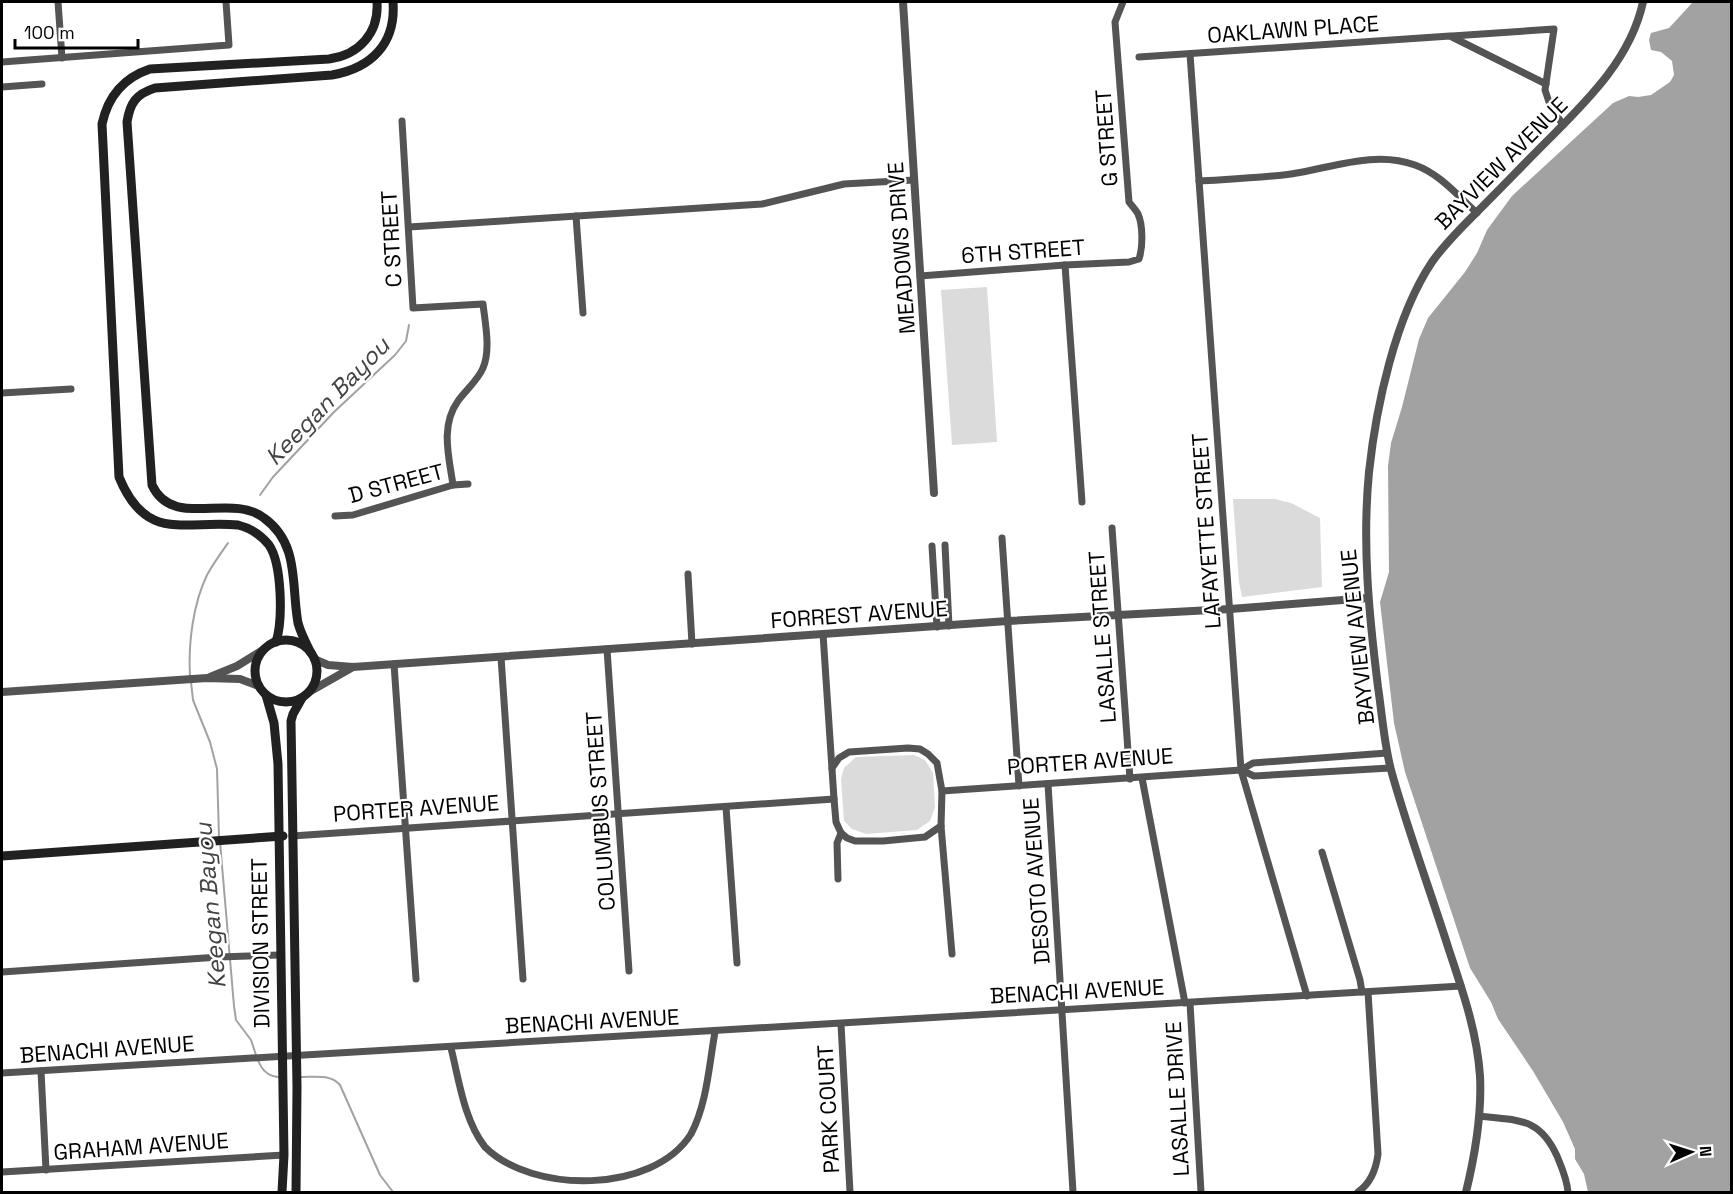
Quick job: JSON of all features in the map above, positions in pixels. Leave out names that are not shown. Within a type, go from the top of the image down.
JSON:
[{"type":"main road","points":[[276,642],[280,626],[277,579],[269,545],[255,532],[238,525],[188,526],[163,523],[144,514],[136,507],[122,483],[117,453],[102,124],[105,112],[116,91],[133,76],[150,69],[329,59],[349,54],[363,44],[373,30],[377,2]]},
{"type":"main road","points":[[313,656],[295,641],[276,642],[263,650],[255,667],[259,686],[266,695],[284,702],[306,695],[317,676],[313,656],[299,625],[293,565],[285,542],[278,531],[263,517],[238,508],[176,507],[160,498],[152,485],[127,122],[133,101],[139,95],[155,88],[332,75],[356,69],[366,63],[383,46],[389,36],[393,20],[393,2]]},
{"type":"main road","name":"DIVISION STREET","points":[[266,695],[277,736],[284,1155],[282,1192]]},
{"type":"main road","name":"DIVISION STREET","points":[[296,1192],[297,1069],[291,721],[306,695]]},
{"type":"main road","name":"PORTER AVENUE","points":[[2,856],[292,836]]},
{"type":"street","points":[[58,2],[62,58]]},
{"type":"street","points":[[2,62],[229,45],[226,2]]},
{"type":"street","name":"MEADOWS DRIVE","points":[[903,2],[934,493]]},
{"type":"street","name":"G STREET","points":[[1123,2],[1115,22],[1121,101],[1129,202],[1139,218],[1142,251],[1139,259],[1129,262]]},
{"type":"street","name":"BAYVIEW AVENUE","points":[[1479,1116],[1478,1060],[1472,1025],[1390,768],[1368,598],[1365,540],[1369,472],[1378,412],[1392,354],[1411,303],[1431,263],[1455,233],[1587,102],[1626,48],[1643,2]]},
{"type":"street","name":"OAKLAWN PLACE","points":[[1139,57],[1554,29],[1546,96],[1563,125]]},
{"type":"street","points":[[1450,36],[1546,84]]},
{"type":"street","name":"LAFAYETTE STREET","points":[[1190,54],[1241,770],[1307,996]]},
{"type":"street","points":[[2,87],[42,84]]},
{"type":"street","name":"C STREET","points":[[402,121],[413,308],[483,303],[486,357],[483,368],[457,402],[449,418],[447,434],[453,485]]},
{"type":"street","points":[[1199,181],[1290,174],[1354,162],[1398,160],[1415,165],[1440,178],[1476,213]]},
{"type":"street","points":[[408,227],[762,204],[844,184],[914,180]]},
{"type":"street","points":[[576,216],[583,313]]},
{"type":"street","name":"6TH STREET","points":[[920,276],[1129,262]]},
{"type":"street","points":[[1065,265],[1082,502]]},
{"type":"street","points":[[2,393],[71,389]]},
{"type":"street","name":"D STREET","points":[[335,516],[353,515],[453,485],[468,484]]},
{"type":"street","name":"LASALLE STREET","points":[[1112,528],[1130,779]]},
{"type":"street","name":"DESOTO AVENUE","points":[[1002,538],[1019,786]]},
{"type":"street","points":[[945,545],[949,626]]},
{"type":"street","points":[[932,546],[937,627]]},
{"type":"street","points":[[688,574],[692,644]]},
{"type":"street","name":"FORREST AVENUE","points":[[313,656],[328,665],[353,667],[1368,598]]},
{"type":"street","points":[[823,634],[836,822],[841,833],[855,841],[883,841],[925,837],[941,826]]},
{"type":"street","name":"COLUMBUS STREET","points":[[607,649],[629,971]]},
{"type":"street","points":[[207,678],[237,666],[263,650]]},
{"type":"street","points":[[501,657],[523,979]]},
{"type":"street","points":[[394,664],[416,979]]},
{"type":"street","name":"FORREST AVENUE","points":[[306,695],[353,667]]},
{"type":"street","points":[[2,692],[207,678],[240,680],[259,686]]},
{"type":"street","points":[[832,768],[839,758],[849,752],[920,749],[937,763],[942,791],[941,826],[952,954]]},
{"type":"street","name":"PORTER AVENUE","points":[[942,791],[1241,770],[1253,763],[1388,753]]},
{"type":"street","name":"PORTER AVENUE","points":[[1241,770],[1254,776],[1390,768]]},
{"type":"street","points":[[1142,778],[1187,1003]]},
{"type":"street","name":"DESOTO AVENUE","points":[[1048,784],[1073,1192]]},
{"type":"street","name":"PORTER AVENUE","points":[[292,836],[834,799]]},
{"type":"street","points":[[726,807],[737,963]]},
{"type":"street","points":[[838,879],[837,843],[841,833]]},
{"type":"street","points":[[1322,852],[1365,992],[1378,1154],[1376,1168],[1371,1178],[1365,1188],[1358,1192]]},
{"type":"street","points":[[2,972],[280,955]]},
{"type":"street","name":"BENACHI AVENUE","points":[[2,1073],[1461,986]]},
{"type":"street","name":"LASALLE DRIVE","points":[[1187,1003],[1201,1192]]},
{"type":"street","name":"PARK COURT","points":[[841,1024],[850,1192]]},
{"type":"street","points":[[613,1186],[653,1173],[668,1163],[686,1142],[700,1111],[715,1032]]},
{"type":"street","points":[[451,1048],[466,1108],[484,1146],[499,1162],[518,1174],[532,1180],[566,1188]]},
{"type":"street","points":[[41,1071],[46,1170]]},
{"type":"street","points":[[1466,1192],[1473,1162],[1479,1116],[1524,1122],[1542,1131],[1552,1145],[1564,1174],[1568,1192]]},
{"type":"street","name":"GRAHAM AVENUE","points":[[2,1172],[284,1155]]},
{"type":"shaded area","points":[[1693,2],[1732,2],[1731,1192],[1588,1192],[1584,1174],[1575,1159],[1575,1149],[1563,1122],[1533,1071],[1498,1019],[1491,1002],[1470,968],[1405,772],[1394,723],[1380,602],[1389,572],[1388,466],[1391,443],[1419,339],[1428,318],[1465,272],[1477,253],[1487,230],[1512,196],[1613,103],[1629,96],[1651,95],[1670,82],[1674,75],[1672,61],[1661,52],[1651,50],[1649,40],[1651,33],[1669,28]]},
{"type":"shaded area","points":[[987,287],[997,442],[952,445],[941,290]]},
{"type":"shaded area","points":[[1233,499],[1275,499],[1291,503],[1320,518],[1322,587],[1242,597]]},
{"type":"shaded area","points":[[914,755],[925,760],[933,773],[935,807],[930,821],[917,830],[866,834],[852,829],[844,821],[841,779],[844,768],[856,757]]},
{"type":"waterway","name":"Keegan Bayou","points":[[260,495],[273,477],[334,412],[395,355],[406,341],[409,325]]},
{"type":"waterway","name":"Keegan Bayou","points":[[190,676],[191,638],[198,599],[207,575],[228,543]]},
{"type":"waterway","name":"Keegan Bayou","points":[[191,682],[193,700],[210,742],[217,769],[219,837]]},
{"type":"waterway","name":"Keegan Bayou","points":[[220,842],[236,1020],[251,1040],[256,1055]]},
{"type":"waterway","name":"Keegan Bayou","points":[[258,1060],[266,1073],[280,1077]]},
{"type":"waterway","name":"Keegan Bayou","points":[[301,1077],[332,1079],[340,1085],[380,1175],[393,1192]]}]
